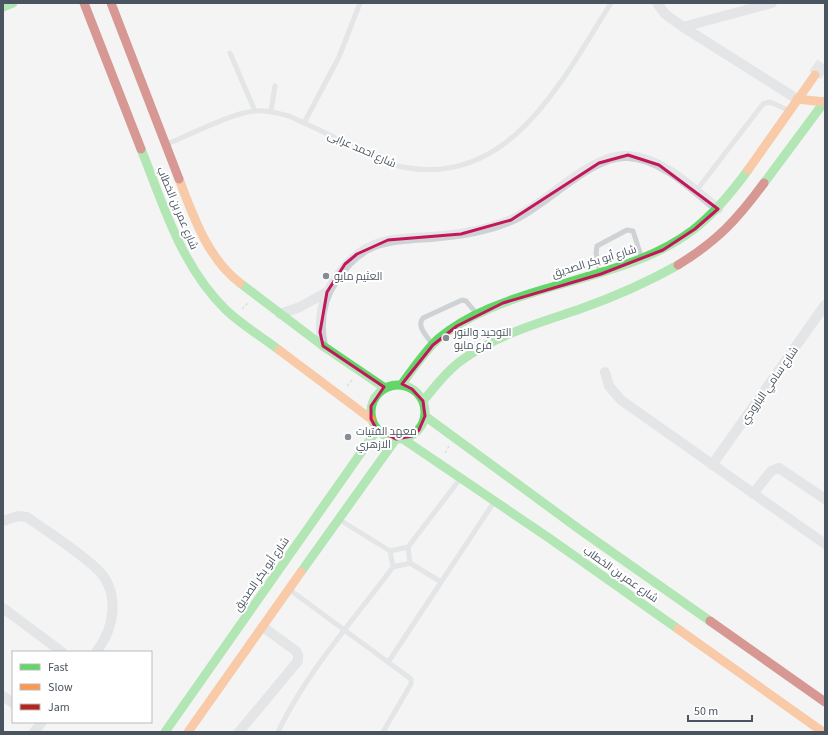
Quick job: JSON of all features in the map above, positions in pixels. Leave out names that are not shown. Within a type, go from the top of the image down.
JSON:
[{"type":"street","points":[[3,7],[13,3]]},
{"type":"street","name":"شارع عمر بن الخطاب","points":[[84,3],[179,245],[200,281],[210,295],[236,318],[371,419]]},
{"type":"street","name":"شارع عمر بن الخطاب","points":[[111,3],[202,235],[219,262],[236,280],[254,295],[323,346],[385,388]]},
{"type":"street","points":[[657,3],[665,14],[683,27],[797,99],[825,102]]},
{"type":"street","points":[[683,27],[772,3]]},
{"type":"street","name":"شارع أبو بكر الصديق","points":[[402,384],[433,345],[444,335],[477,315],[538,290],[601,274],[641,259],[663,250],[684,237],[718,209],[815,75]]},
{"type":"street","points":[[423,401],[442,377],[463,360],[482,348],[506,336],[601,302],[641,285],[706,248],[728,229],[743,212],[825,102]]},
{"type":"street","points":[[323,346],[320,332],[322,311],[327,292],[345,264],[357,254],[374,244],[388,240],[461,234],[504,223],[525,212],[594,166],[614,158],[628,156],[659,165],[696,191],[718,209]]},
{"type":"street","points":[[280,314],[300,307],[327,292]]},
{"type":"street","name":"شارع سامي البارودي","points":[[712,465],[825,305]]},
{"type":"street","points":[[605,372],[609,386],[621,400],[825,544]]},
{"type":"street","points":[[402,384],[412,389],[423,401],[425,416],[419,430],[412,436],[400,439],[389,438],[377,430],[371,419],[371,406],[374,398],[385,388],[402,384]]},
{"type":"street","name":"شارع عمر بن الخطاب","points":[[425,416],[628,564],[825,702]]},
{"type":"street","name":"شارع أبو بكر الصديق","points":[[165,732],[377,430]]},
{"type":"street","points":[[188,732],[338,519],[400,439]]},
{"type":"street","name":"شارع عمر بن الخطاب","points":[[400,439],[437,462],[495,502],[823,732]]},
{"type":"street","points":[[753,494],[771,471],[779,468],[825,499]]},
{"type":"street","points":[[3,521],[18,516],[27,517],[97,569],[106,582],[112,596],[113,612],[111,627],[104,642],[97,651]]},
{"type":"street","points":[[3,608],[61,651]]},
{"type":"street","points":[[239,732],[298,661],[296,651],[263,627]]},
{"type":"street","points":[[3,696],[12,702]]},
{"type":"street","points":[[34,732],[40,723]]},
{"type":"lane","points":[[304,123],[339,57],[360,3]]},
{"type":"lane","name":"شارع احمد عرابى","points":[[166,144],[240,114],[255,111],[271,111],[304,123],[392,164],[416,169],[441,169],[466,165],[490,154],[512,139],[534,116],[563,80],[611,3]]},
{"type":"lane","points":[[230,53],[255,111]]},
{"type":"lane","points":[[271,111],[274,86]]},
{"type":"lane","points":[[696,191],[763,104],[770,102],[789,111]]},
{"type":"lane","points":[[601,274],[596,253],[598,246],[626,230],[633,231],[641,259]]},
{"type":"lane","points":[[433,345],[420,326],[420,321],[423,318],[462,300],[466,301],[477,315]]},
{"type":"lane","points":[[338,519],[390,551],[408,547],[460,478]]},
{"type":"lane","points":[[389,661],[495,502]]},
{"type":"lane","points":[[408,547],[410,564]]},
{"type":"lane","points":[[390,551],[393,567]]},
{"type":"lane","points":[[278,732],[298,693],[393,567],[410,564],[441,582]]},
{"type":"lane","points":[[289,590],[344,631],[389,661],[409,677],[412,682],[383,732]]},
{"type":"path","points":[[236,318],[254,295]]},
{"type":"path","points":[[339,395],[360,370]]},
{"type":"path","points":[[437,462],[456,438]]},
{"type":"highlighted area","points":[[628,155],[659,165],[718,209],[695,229],[663,250],[601,274],[503,303],[457,326],[433,345],[402,384],[412,389],[423,401],[425,416],[419,430],[412,436],[396,439],[377,430],[371,419],[371,406],[384,387],[323,346],[320,332],[327,292],[345,264],[357,254],[388,240],[461,234],[511,220],[599,163]]},
{"type":"tunnel","points":[[815,75],[825,61]]},
{"type":"traffic: fast","points":[[3,7],[13,3]]},
{"type":"traffic: fast","points":[[764,183],[825,101]]},
{"type":"traffic: fast","points":[[141,149],[166,213],[185,255],[210,293],[226,310],[245,326],[279,350]]},
{"type":"traffic: fast","points":[[402,384],[423,355],[438,339],[462,322],[475,315],[517,298],[622,266],[659,251],[677,241],[709,217],[748,170]]},
{"type":"traffic: fast","points":[[423,401],[439,381],[453,367],[486,345],[517,331],[618,295],[678,265]]},
{"type":"traffic: fast","points":[[240,283],[323,346],[385,388]]},
{"type":"traffic: fast","points":[[393,385],[403,385],[413,389],[421,397],[425,407],[425,412],[425,417],[421,427],[413,435],[403,439],[393,439],[383,435],[375,427],[371,417],[371,407],[375,397],[383,389],[393,385]]},
{"type":"traffic: fast","points":[[425,416],[579,529],[710,621]]},
{"type":"traffic: fast","points":[[165,732],[377,430]]},
{"type":"traffic: fast","points":[[301,572],[396,439]]},
{"type":"traffic: fast","points":[[403,439],[549,538],[678,629]]},
{"type":"traffic: slow","points":[[748,170],[815,75]]},
{"type":"traffic: slow","points":[[797,99],[825,102]]},
{"type":"traffic: slow","points":[[179,179],[202,235],[210,249],[228,273],[240,283]]},
{"type":"traffic: slow","points":[[279,350],[371,419]]},
{"type":"traffic: slow","points":[[188,732],[301,572]]},
{"type":"traffic: slow","points":[[678,629],[823,732]]},
{"type":"traffic: jam","points":[[84,3],[141,149]]},
{"type":"traffic: jam","points":[[111,3],[179,179]]},
{"type":"traffic: jam","points":[[678,265],[726,229],[745,208],[764,183]]},
{"type":"traffic: jam","points":[[710,621],[825,702]]},
{"type":"place","name":"العثيم مايو","points":[[326,276]]},
{"type":"place","name":"التوحيد والنور فرع مايو","points":[[446,338]]},
{"type":"place","name":"معهد الفتيات الازهري","points":[[348,437]]}]
